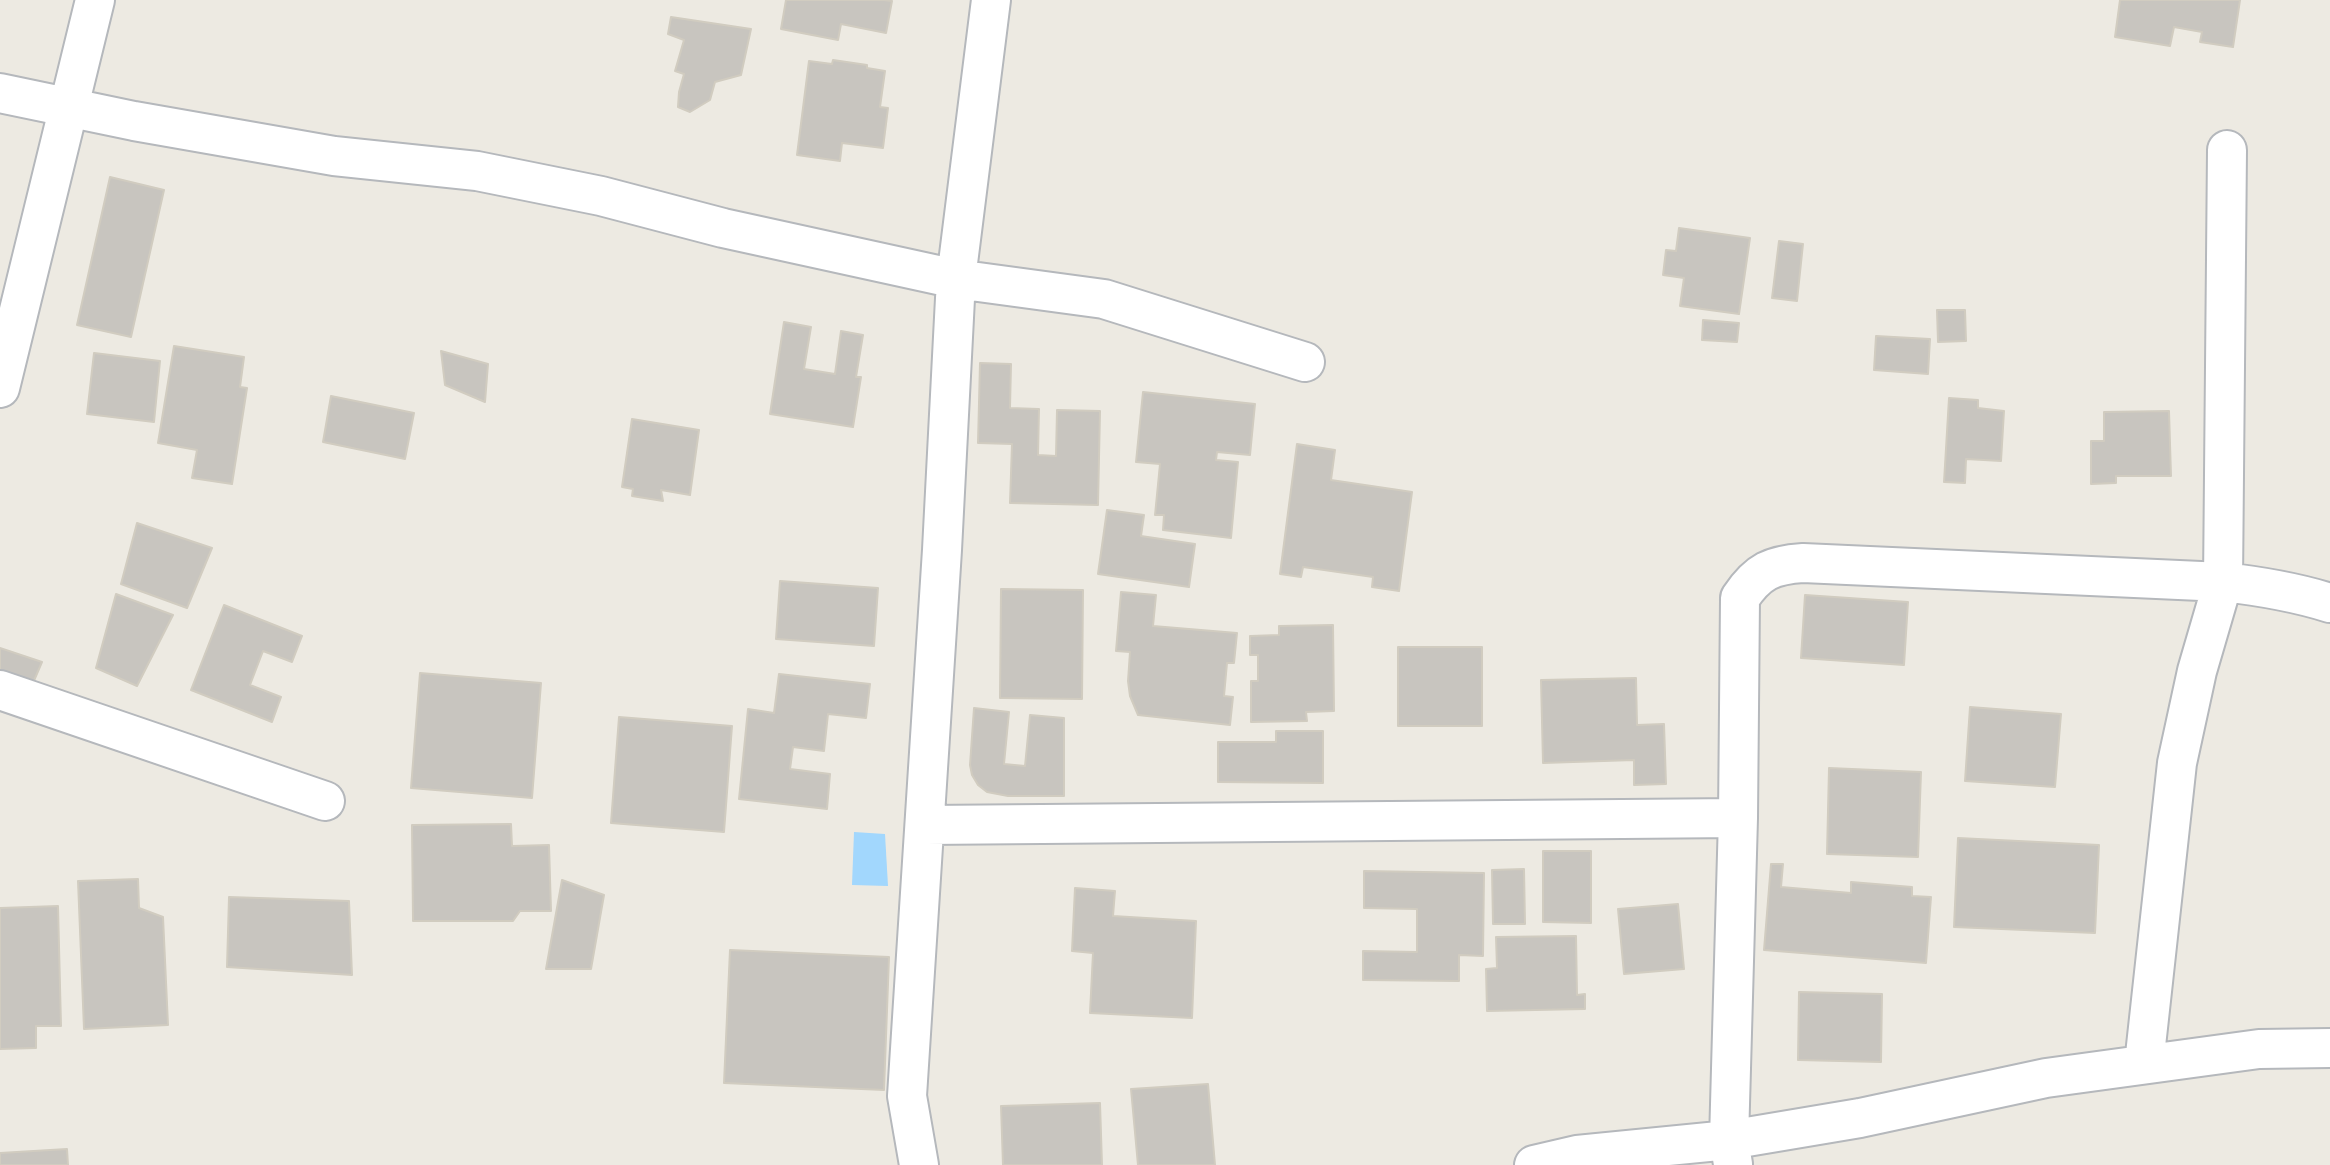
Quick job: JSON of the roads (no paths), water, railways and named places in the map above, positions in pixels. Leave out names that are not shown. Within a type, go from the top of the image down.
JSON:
[{"type":"street","points":[[0,388],[95,0]]},
{"type":"street","points":[[919,1165],[908,1096],[956,279],[991,0]]},
{"type":"street","points":[[0,93],[134,121],[334,156],[477,171],[601,196],[723,228],[956,279],[1104,299],[1305,362]]},
{"type":"street","points":[[2144,1064],[2177,764],[2197,671],[2222,582],[2227,150]]},
{"type":"street","points":[[1731,1152],[1740,598],[1752,580],[1777,565],[1817,564],[2222,582],[2253,585],[2330,603]]},
{"type":"street","points":[[0,690],[325,801]]},
{"type":"street","points":[[926,825],[1738,818]]},
{"type":"street","points":[[1534,1165],[1577,1155],[1731,1152],[1860,1118],[2046,1078],[2259,1049],[2330,1048]]},
{"type":"water","points":[[854,832],[885,834],[888,886],[852,885]]}]
